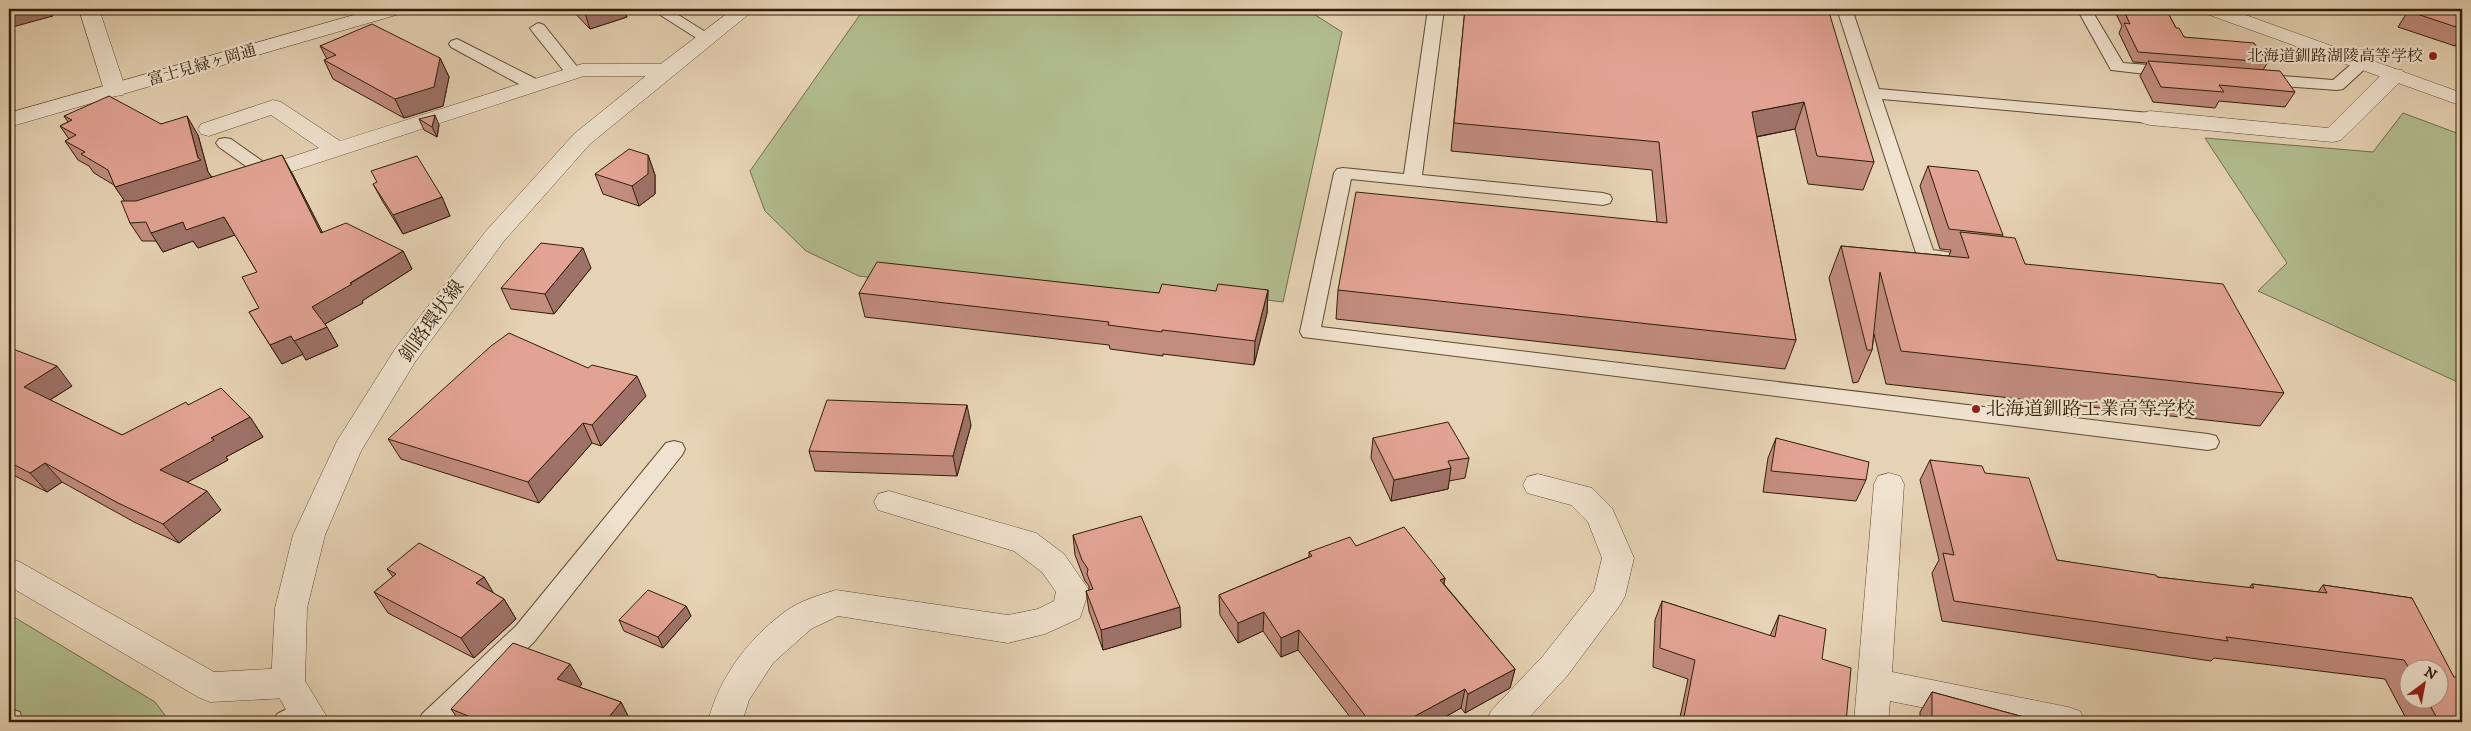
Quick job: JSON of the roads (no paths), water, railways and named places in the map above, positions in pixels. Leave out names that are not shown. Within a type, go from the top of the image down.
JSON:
[{"type":"street","points":[[89,9],[115,90]]},
{"type":"street","name":"富士見緑ヶ岡通","points":[[9,120],[396,9]]},
{"type":"street","name":"釧路環状線","points":[[288,683],[291,608],[309,535],[347,449],[404,356],[494,236],[582,139],[665,70],[745,9]]},
{"type":"street","points":[[2211,9],[2462,100]]},
{"type":"street","points":[[230,184],[573,72],[582,70],[665,70]]},
{"type":"street","points":[[2150,118],[2333,135],[2394,75]]},
{"type":"street","points":[[209,129],[273,108],[336,149]]},
{"type":"street","points":[[1871,722],[1889,484]]},
{"type":"street","points":[[1503,722],[1555,666],[1609,596],[1618,558],[1601,516],[1581,496],[1538,485]]},
{"type":"street","points":[[725,722],[733,695],[760,653],[799,619],[836,603],[1008,629],[1046,621],[1068,610],[1073,590],[1054,564],[1025,542],[889,502]]},
{"type":"street","points":[[9,571],[210,687],[288,683],[301,719]]},
{"type":"street","points":[[1875,682],[2068,722]]},
{"type":"lane","points":[[659,9],[707,38]]},
{"type":"lane","points":[[1412,180],[1436,9]]},
{"type":"lane","points":[[2084,9],[2117,67],[2194,74]]},
{"type":"lane","points":[[1828,20],[1846,15],[1925,255],[1974,261]]},
{"type":"lane","points":[[538,28],[573,72]]},
{"type":"lane","points":[[457,44],[534,85]]},
{"type":"lane","points":[[2241,78],[2337,85],[2362,63]]},
{"type":"lane","points":[[1871,93],[2150,118]]},
{"type":"lane","points":[[226,143],[266,172]]},
{"type":"lane","points":[[1603,199],[1343,173],[1310,332],[2208,442]]},
{"type":"lane","points":[[432,722],[525,634],[674,448]]},
{"type":"place","name":"北海道釧路湖陵高等学校","points":[[2433,56]]},
{"type":"place","name":"北海道釧路工業高等学校","points":[[1976,409]]}]
